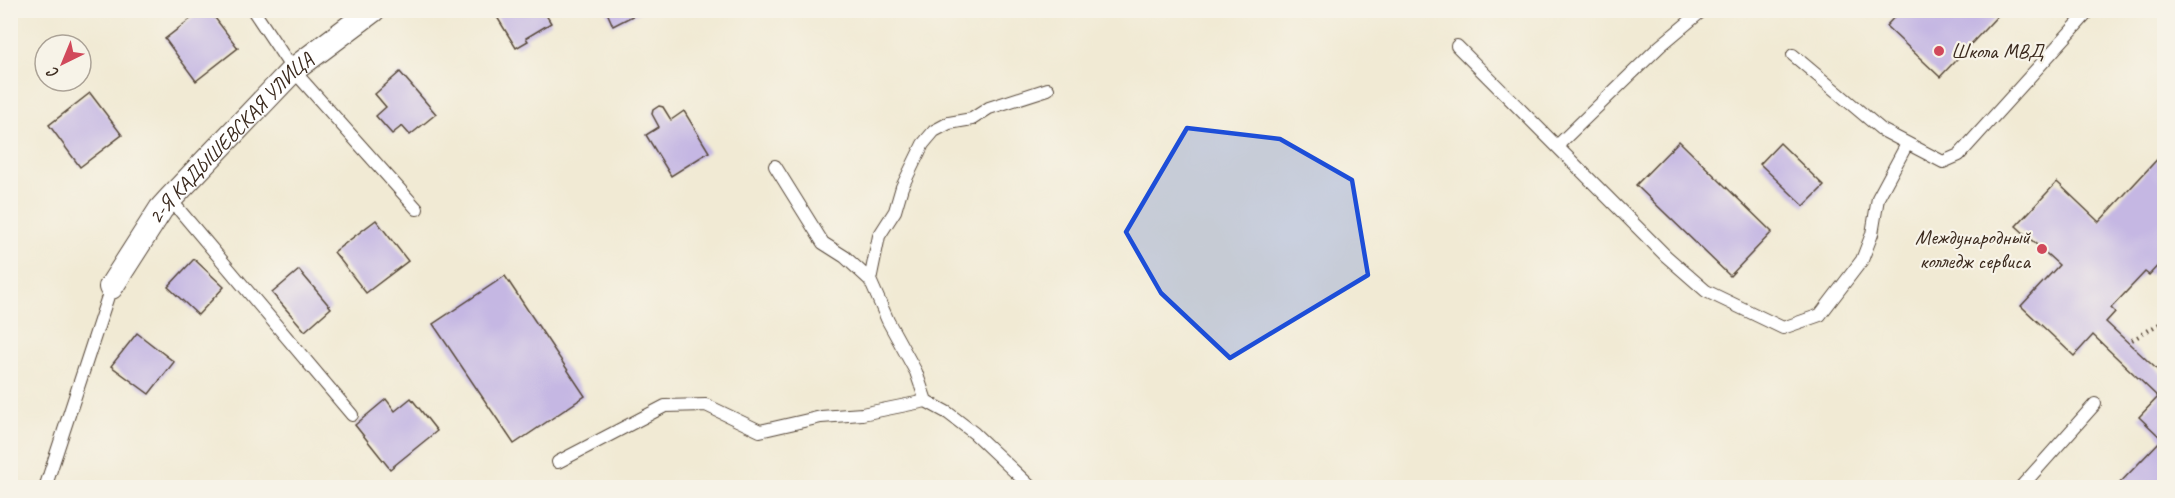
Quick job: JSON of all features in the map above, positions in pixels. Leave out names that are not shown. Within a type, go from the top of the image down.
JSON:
[{"type":"street","name":"2-Я КАДЫШЕВСКАЯ УЛИЦА","points":[[111,287],[161,209],[170,199],[293,70],[373,10]]},
{"type":"lane","points":[[253,10],[293,70],[417,209]]},
{"type":"lane","points":[[1557,146],[1635,69],[1703,10]]},
{"type":"lane","points":[[1793,55],[1882,130],[1943,162],[1959,155],[2090,10]]},
{"type":"lane","points":[[1458,46],[1666,256],[1706,291],[1783,328],[1820,315],[1862,260],[1872,234],[1878,198],[1907,144]]},
{"type":"lane","points":[[870,280],[879,236],[895,211],[902,187],[923,144],[934,131],[950,123],[972,119],[989,108],[1048,88]]},
{"type":"lane","points":[[775,166],[823,243],[845,257],[870,280],[888,321],[916,372],[926,401]]},
{"type":"lane","points":[[170,199],[351,415]]},
{"type":"lane","points":[[45,488],[111,287]]},
{"type":"lane","points":[[558,462],[665,406],[706,405],[760,431],[820,417],[862,414],[926,401],[948,413],[974,433],[1032,488]]},
{"type":"lane","points":[[2020,488],[2095,404]]},
{"type":"path","points":[[2132,340],[2164,321]]},
{"type":"highlighted area","points":[[1187,128],[1280,139],[1352,180],[1368,275],[1319,302],[1230,358],[1161,293],[1126,232]]},
{"type":"building","points":[[202,10],[209,10],[238,48],[196,81],[165,39]]},
{"type":"building","points":[[488,10],[543,10],[551,23],[526,38],[528,41],[516,48],[494,12],[490,14]]},
{"type":"building","points":[[606,10],[644,10],[613,26]]},
{"type":"building","name":"Школа МВД","points":[[1901,10],[2003,10],[1940,77],[1886,26]]},
{"type":"building","points":[[400,72],[436,114],[410,135],[402,126],[392,134],[376,116],[386,107],[375,94]]},
{"type":"building","points":[[90,93],[122,135],[80,167],[49,125]]},
{"type":"building","points":[[659,106],[663,107],[671,120],[684,111],[709,152],[671,176],[646,135],[659,127],[652,114],[653,110]]},
{"type":"building","points":[[1679,141],[1772,232],[1730,276],[1636,185]]},
{"type":"building","points":[[1780,143],[1824,186],[1804,206],[1760,164]]},
{"type":"building","points":[[2164,152],[2164,259],[2149,275],[2145,272],[2111,308],[2115,312],[2106,322],[2164,376],[2164,488],[2115,488],[2162,439],[2139,417],[2158,397],[2093,335],[2074,356],[2021,306],[2059,265],[2016,226],[2057,182],[2099,222]]},
{"type":"building","points":[[376,220],[408,261],[366,293],[334,252]]},
{"type":"building","points":[[194,259],[224,287],[198,315],[168,287]]},
{"type":"building","points":[[299,270],[331,308],[305,331],[272,293]]},
{"type":"building","points":[[505,276],[585,396],[514,444],[433,324]]},
{"type":"building","points":[[137,333],[174,362],[149,394],[111,366]]},
{"type":"building","points":[[411,398],[437,431],[390,469],[355,425],[386,399],[395,411]]},
{"type":"place","name":"Школа МВД","points":[[1939,51]]},
{"type":"place","name":"Международный колледж сервиса","points":[[2042,249]]}]
